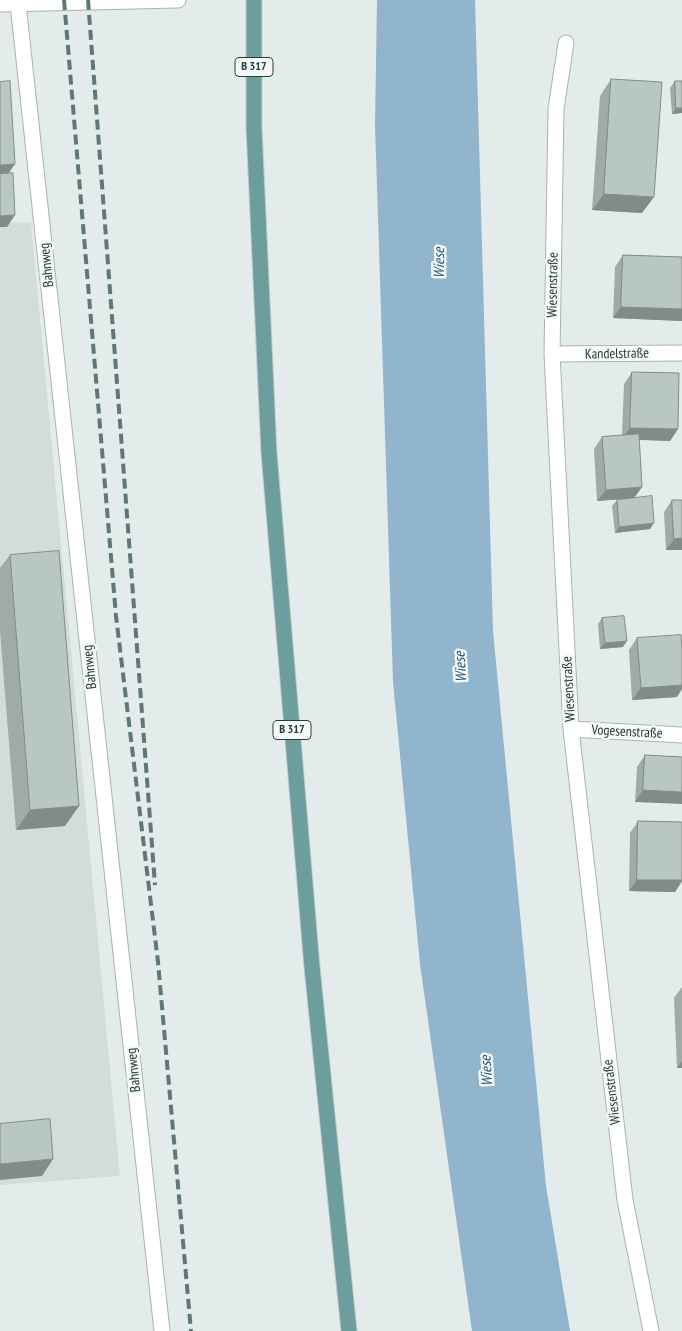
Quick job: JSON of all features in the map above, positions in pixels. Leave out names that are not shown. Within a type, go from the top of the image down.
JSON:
[{"type":"main road","name":"B 317","points":[[254,0],[254,128],[269,453],[312,967],[349,1331]]},
{"type":"street","points":[[0,4],[178,0]]},
{"type":"street","name":"Bahnweg","points":[[18,4],[162,1331]]},
{"type":"street","name":"Wiesenstraße","points":[[566,43],[556,109],[552,354],[571,729],[625,1200],[651,1331]]},
{"type":"street","name":"Kandelstraße","points":[[552,354],[682,353]]},
{"type":"street","name":"Vogesenstraße","points":[[571,729],[682,735]]},
{"type":"shaded area","points":[[0,102],[9,223],[31,222],[120,1176],[0,1185]]},
{"type":"water","name":"Wiese","points":[[377,0],[475,0],[493,631],[546,1186],[570,1331],[472,1331],[420,964],[393,682],[375,125]]},
{"type":"building","points":[[611,79],[662,82],[654,197],[604,194]]},
{"type":"building","points":[[10,81],[15,164],[0,165],[0,82]]},
{"type":"building","points":[[675,81],[682,81],[682,108],[676,108]]},
{"type":"building","points":[[13,173],[15,215],[0,216],[0,174]]},
{"type":"building","points":[[623,255],[682,257],[682,309],[621,307]]},
{"type":"building","points":[[632,372],[679,373],[678,429],[630,428]]},
{"type":"building","points":[[639,434],[642,487],[606,490],[602,437]]},
{"type":"building","points":[[652,496],[654,523],[619,527],[617,500]]},
{"type":"building","points":[[672,500],[682,500],[682,538],[674,539]]},
{"type":"building","points":[[59,551],[79,806],[30,810],[10,555]]},
{"type":"building","points":[[624,616],[627,641],[605,643],[602,618]]},
{"type":"building","points":[[681,635],[682,685],[641,688],[637,638]]},
{"type":"building","points":[[645,755],[682,757],[682,792],[643,790]]},
{"type":"building","points":[[638,821],[682,822],[682,880],[637,880]]},
{"type":"building","points":[[50,1119],[53,1159],[0,1164],[0,1124]]},
{"type":"railway","points":[[64,0],[116,616],[158,962],[191,1331]]},
{"type":"railway","points":[[88,0],[155,885]]}]
